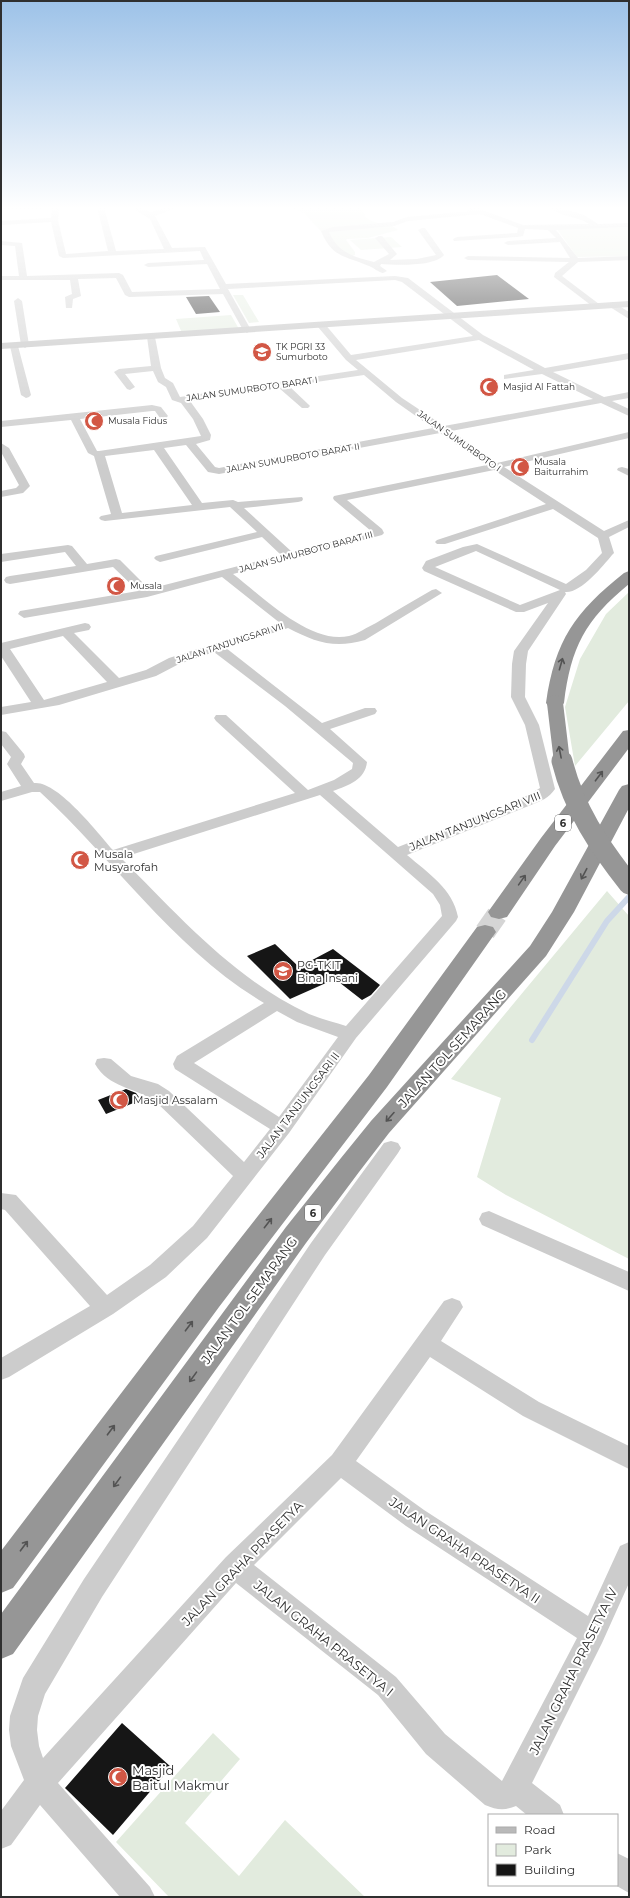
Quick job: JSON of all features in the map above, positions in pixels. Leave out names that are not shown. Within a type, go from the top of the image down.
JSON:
[{"type":"highway","name":"6","points":[[629,576],[593,607],[576,628],[565,650],[557,677],[555,703],[556,737],[571,794],[581,816],[595,840],[629,884]]},
{"type":"highway","name":"6","points":[[1,1577],[209,1299],[378,1082],[548,842],[629,735]]},
{"type":"highway","name":"JALAN TOL SEMARANG","points":[[1,1642],[291,1242],[350,1165],[380,1127],[515,977],[547,939],[629,790]]},
{"type":"main road","points":[[1,346],[629,304]]},
{"type":"street","points":[[69,306],[69,297],[77,296]]},
{"type":"street","points":[[226,296],[247,330]]},
{"type":"street","points":[[425,296],[480,338],[629,413]]},
{"type":"street","points":[[582,296],[596,306]]},
{"type":"street","points":[[18,301],[20,345],[26,395]]},
{"type":"street","points":[[613,305],[629,316]]},
{"type":"street","name":"JALAN SUMURBOTO I","points":[[321,325],[349,358],[394,396],[553,505],[603,536]]},
{"type":"street","name":"JALAN SUMURBOTO BARAT I","points":[[151,337],[156,368],[161,380],[170,385],[175,398],[181,400],[365,372]]},
{"type":"street","points":[[349,358],[480,338]]},
{"type":"street","points":[[507,377],[629,356]]},
{"type":"street","points":[[130,387],[119,372],[156,368]]},
{"type":"street","points":[[282,385],[305,406]]},
{"type":"street","name":"JALAN SUMURBOTO BARAT II","points":[[191,442],[212,470],[219,471],[629,395]]},
{"type":"street","points":[[1,424],[74,416],[155,408],[181,400],[198,419],[206,438],[191,442],[99,454],[92,452],[74,416]]},
{"type":"street","points":[[155,408],[163,416]]},
{"type":"street","points":[[495,466],[629,435]]},
{"type":"street","points":[[1,446],[4,448],[25,486],[19,491],[1,494]]},
{"type":"street","points":[[157,446],[199,507]]},
{"type":"street","points":[[99,454],[117,516]]},
{"type":"street","name":"JALAN SUMURBOTO BARAT III","points":[[24,614],[147,593],[378,533],[378,531],[338,498],[438,479],[495,466]]},
{"type":"street","points":[[105,518],[230,503],[236,505],[298,499]]},
{"type":"street","points":[[236,505],[289,556]]},
{"type":"street","points":[[442,542],[553,505]]},
{"type":"street","points":[[563,592],[477,547],[467,549],[430,564],[428,568],[520,609],[563,592],[590,573],[608,553],[603,536],[629,523]]},
{"type":"street","points":[[160,558],[265,533]]},
{"type":"street","points":[[1,558],[68,548],[84,568]]},
{"type":"street","points":[[10,580],[116,563],[147,593]]},
{"type":"street","name":"JALAN TANJUNGSARI VII","points":[[224,573],[289,624]]},
{"type":"street","name":"JALAN TANJUNGSARI VIII","points":[[396,854],[526,802],[543,794],[548,788],[532,725],[518,697],[519,664],[522,651],[563,592]]},
{"type":"street","points":[[289,624],[328,641],[349,641],[360,637],[436,593]]},
{"type":"street","name":"JALAN TANJUNGSARI VII","points":[[1,711],[41,705],[157,671],[174,661],[289,624]]},
{"type":"street","points":[[41,705],[26,687],[23,677],[1,647],[85,627]]},
{"type":"street","points":[[66,632],[116,683]]},
{"type":"street","points":[[110,856],[190,829],[322,789],[355,775],[361,766],[360,762],[321,728],[250,671],[217,648]]},
{"type":"street","points":[[321,728],[370,711]]},
{"type":"street","points":[[221,718],[304,794]]},
{"type":"street","points":[[1,736],[17,754],[18,757],[14,764],[30,788]]},
{"type":"street","points":[[1,797],[30,788],[37,787],[45,789],[75,816],[110,856],[205,952],[262,994],[303,1018],[350,1034]]},
{"type":"street","name":"JALAN TANJUNGSARI VIII","points":[[322,789],[439,891],[448,906],[450,917],[350,1034]]},
{"type":"street","points":[[277,1003],[184,1061],[182,1064],[282,1128]]},
{"type":"street","name":"JALAN TANJUNGSARI II","points":[[1,1370],[105,1308],[158,1271],[180,1252],[200,1232],[282,1128],[350,1034]]},
{"type":"street","points":[[104,1064],[127,1083],[151,1089],[162,1096],[245,1175]]},
{"type":"street","points":[[140,1897],[39,1783],[25,1746],[23,1730],[24,1716],[33,1688],[94,1588],[318,1248],[391,1148]]},
{"type":"street","points":[[1,1202],[10,1202],[105,1308]]},
{"type":"street","points":[[489,1219],[629,1282]]},
{"type":"street","name":"JALAN GRAHA PRASETYA","points":[[1,1835],[39,1783],[235,1566],[340,1463],[432,1347],[452,1307]]},
{"type":"street","points":[[432,1347],[531,1409],[629,1458]]},
{"type":"street","name":"JALAN GRAHA PRASETYA II","points":[[340,1463],[414,1518],[593,1634]]},
{"type":"street","name":"JALAN GRAHA PRASETYA IV","points":[[515,1787],[593,1634],[629,1554]]},
{"type":"street","name":"JALAN GRAHA PRASETYA I","points":[[235,1566],[386,1686],[399,1699],[428,1736],[495,1795],[506,1796],[512,1793],[515,1787]]},
{"type":"street","points":[[515,1787],[549,1814]]},
{"type":"street","points":[[618,1869],[629,1878]]},
{"type":"green space","points":[[233,296],[243,296],[259,322],[249,323]]},
{"type":"green space","points":[[231,315],[239,329],[182,333],[176,319]]},
{"type":"green space","points":[[629,592],[629,701],[575,766],[565,707],[580,659],[606,614]]},
{"type":"green space","points":[[607,891],[629,916],[629,1259],[506,1195],[477,1177],[501,1098],[451,1079]]},
{"type":"green space","points":[[213,1733],[240,1759],[185,1823],[239,1876],[285,1820],[365,1897],[169,1897],[116,1842]]},
{"type":"building","points":[[209,296],[220,312],[196,314],[186,297]]},
{"type":"building","points":[[445,296],[524,296],[529,299],[457,306]]},
{"type":"building","points":[[275,944],[299,967],[333,949],[380,985],[371,995],[362,1000],[335,979],[290,999],[247,956]]},
{"type":"building","name":"Masjid Assalam","points":[[126,1089],[136,1093],[141,1100],[106,1114],[98,1100]]},
{"type":"building","name":"Masjid Baitul Makmur","points":[[122,1723],[171,1767],[113,1835],[65,1788]]},
{"type":"waterway","points":[[532,1040],[607,921],[629,897]]},
{"type":"tunnel","points":[[485,932],[499,912]]},
{"type":"place","name":"TK PGRI 33 Sumurboto","points":[[262,352]]},
{"type":"place","name":"Masjid Al Fattah","points":[[489,387]]},
{"type":"place","name":"Musala Fidus","points":[[94,421]]},
{"type":"place","name":"Musala Baiturrahim","points":[[520,467]]},
{"type":"place","name":"Musala","points":[[116,586]]},
{"type":"place","name":"Musala Musyarofah","points":[[80,860]]},
{"type":"place","name":"PG-TKIT Bina Insani","points":[[283,971]]},
{"type":"place","name":"Masjid Assalam","points":[[119,1100]]},
{"type":"place","name":"Masjid Baitul Makmur","points":[[118,1777]]}]
